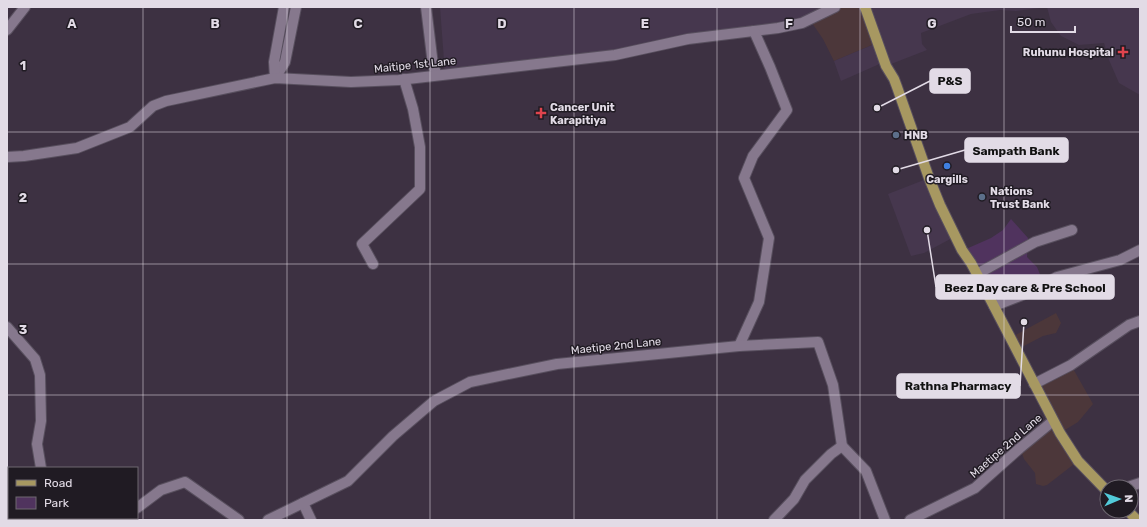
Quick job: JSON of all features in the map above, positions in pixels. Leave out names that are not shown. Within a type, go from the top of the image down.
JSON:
[{"type":"main road","points":[[866,7],[886,66],[894,79],[916,144],[940,205],[962,250],[977,274],[1053,421],[1078,461],[1099,483]]},
{"type":"street","points":[[7,30],[25,7]]},
{"type":"street","points":[[275,78],[274,62],[284,7]]},
{"type":"street","points":[[275,78],[285,62],[296,7]]},
{"type":"street","points":[[426,7],[433,65],[437,75]]},
{"type":"street","name":"Maitipe 1st Lane","points":[[7,157],[77,148],[130,127],[153,106],[166,101],[275,78],[351,82],[404,79],[615,55],[688,39],[778,28],[802,23],[834,7]]},
{"type":"street","points":[[739,346],[759,302],[769,238],[744,178],[753,156],[786,110],[770,67],[754,31]]},
{"type":"street","points":[[372,264],[362,244],[420,189],[420,147],[413,109],[404,79]]},
{"type":"street","points":[[977,274],[1035,242],[1072,230]]},
{"type":"street","points":[[994,306],[1025,294],[1057,277],[1120,260],[1140,250]]},
{"type":"street","points":[[1034,384],[1072,365],[1129,325],[1140,321]]},
{"type":"street","points":[[7,327],[35,359],[40,374],[41,421],[38,444],[41,467]]},
{"type":"street","name":"Maetipe 2nd Lane","points":[[268,520],[348,481],[393,436],[434,402],[470,382],[557,364],[739,346],[818,342],[832,385],[842,446]]},
{"type":"street","name":"Maetipe 2nd Lane","points":[[910,520],[976,488],[1020,448],[1053,421]]},
{"type":"street","points":[[774,520],[794,499],[805,480],[830,454],[842,446],[866,471],[885,520]]},
{"type":"street","points":[[138,507],[162,490],[185,482],[239,520]]},
{"type":"street","points":[[302,504],[307,520]]},
{"type":"street","points":[[302,504],[311,520]]},
{"type":"shaded area","points":[[440,7],[835,7],[819,15],[671,43],[445,74]]},
{"type":"shaded area","points":[[835,7],[865,7],[877,43],[834,61],[823,39],[810,20]]},
{"type":"shaded area","points":[[865,7],[1047,7],[1016,11],[1000,10],[971,14],[921,33],[922,44],[927,50],[886,66],[884,62],[841,81],[834,61],[877,43]]},
{"type":"shaded area","name":"Ruhunu Hospital","points":[[1047,7],[1140,7],[1140,95],[1119,83],[1109,60],[1104,43],[1079,45],[1061,36],[1051,22]]},
{"type":"shaded area","points":[[929,178],[956,236],[924,253],[911,256],[888,194]]},
{"type":"shaded area","points":[[1056,313],[1061,323],[1056,333],[1043,336],[1020,348],[1010,338]]},
{"type":"shaded area","points":[[1071,365],[1093,404],[1078,422],[1060,433],[1078,461],[1047,485],[1043,486],[1036,484],[1035,473],[1024,459],[1020,448],[1053,421],[1034,384]]},
{"type":"shaded area","points":[[1139,494],[1140,495],[1139,506]]},
{"type":"green space","points":[[1011,219],[1028,238],[1027,257],[1037,267],[1044,284],[994,306],[966,249],[991,238],[1003,230]]},
{"type":"place","name":"Ruhunu Hospital","points":[[1123,52]]},
{"type":"place","name":"P&S","points":[[877,108]]},
{"type":"place","name":"Cancer Unit Karapitiya","points":[[541,113]]},
{"type":"place","name":"HNB","points":[[896,135]]},
{"type":"place","name":"Cargills","points":[[947,166]]},
{"type":"place","name":"Sampath Bank","points":[[896,170]]},
{"type":"place","name":"Nations Trust Bank","points":[[982,197]]},
{"type":"place","name":"Beez Day care & Pre School","points":[[927,230]]},
{"type":"place","name":"Rathna Pharmacy","points":[[1024,322]]}]
